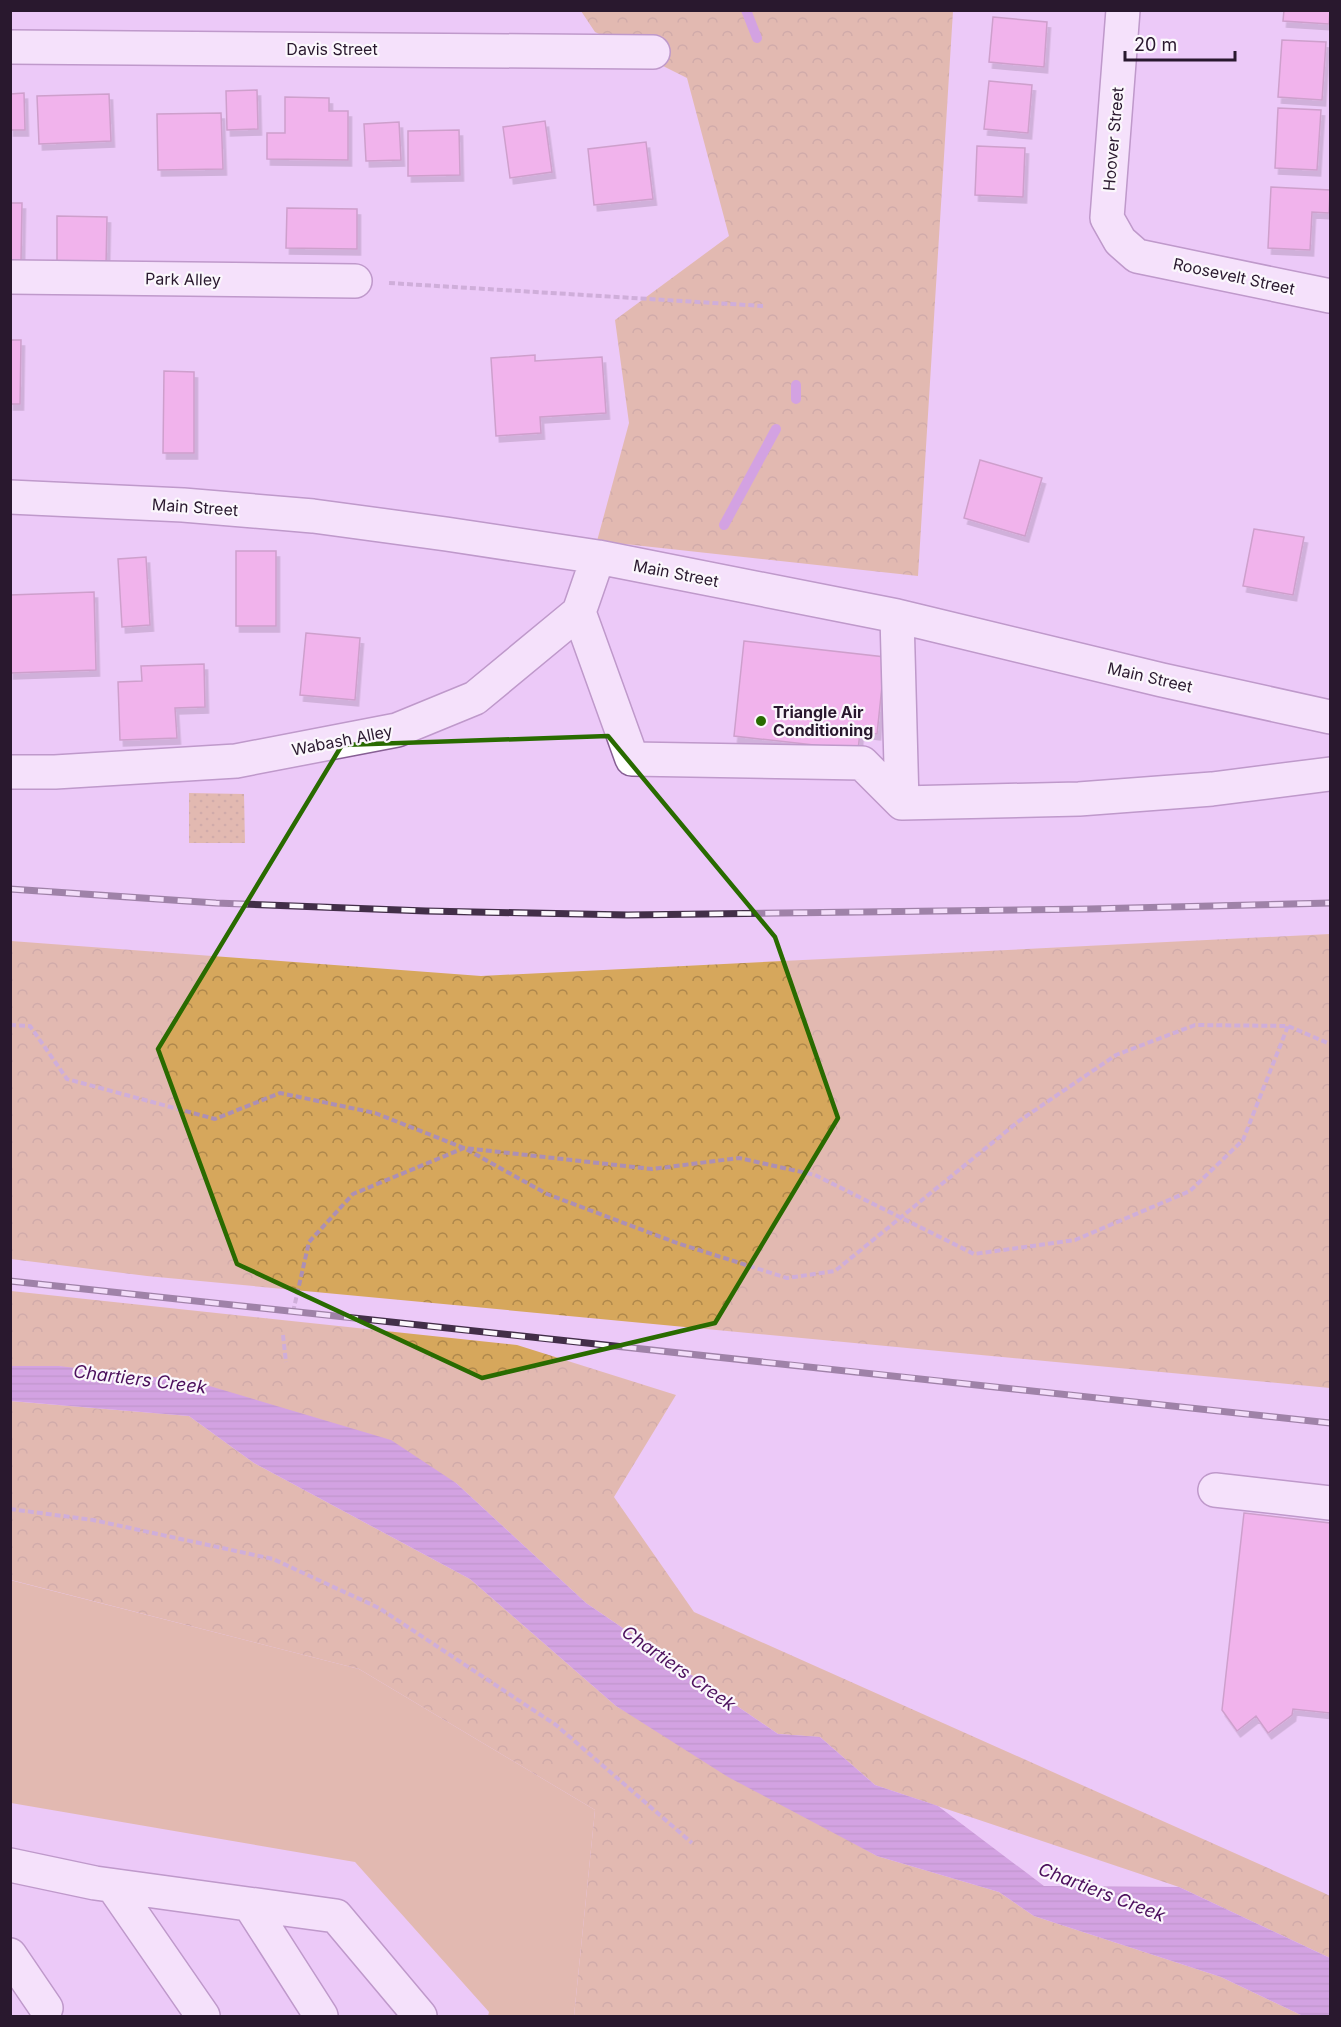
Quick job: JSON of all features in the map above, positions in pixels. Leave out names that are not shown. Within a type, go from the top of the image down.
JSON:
[{"type":"street","name":"Hoover Street","points":[[1123,10],[1107,218],[1120,241],[1137,256]]},
{"type":"street","name":"Davis Street","points":[[10,47],[653,52]]},
{"type":"street","name":"Roosevelt Street","points":[[1137,256],[1330,296]]},
{"type":"street","name":"Park Alley","points":[[10,277],[355,281]]},
{"type":"street","name":"Main Street","points":[[10,497],[183,505],[313,516],[598,557],[897,616],[1162,680],[1328,710]]},
{"type":"street","points":[[598,557],[579,612],[632,759],[862,763],[902,802],[1079,799],[1212,789],[1330,774]]},
{"type":"street","name":"Wabash Alley","points":[[10,772],[55,772],[236,761],[397,730],[474,698],[579,612]]},
{"type":"street","points":[[897,616],[902,802]]},
{"type":"street","points":[[1215,1490],[1330,1503]]},
{"type":"street","points":[[10,1865],[113,1886],[336,1916],[420,2016]]},
{"type":"street","points":[[113,1886],[203,2016]]},
{"type":"street","points":[[250,1905],[321,2016]]},
{"type":"street","points":[[10,1955],[44,2014]]},
{"type":"path","points":[[355,281],[763,306]]},
{"type":"path","points":[[10,1025],[30,1026],[67,1079],[215,1119],[280,1093],[375,1113],[464,1148],[548,1194],[677,1244],[787,1278],[835,1271],[1019,1121],[1116,1055],[1194,1025],[1288,1026],[1330,1044]]},
{"type":"path","points":[[293,1311],[309,1242],[353,1194],[464,1148],[652,1169],[739,1158],[815,1175],[974,1254],[1075,1240],[1190,1191],[1243,1140],[1288,1026]]},
{"type":"path","points":[[283,1335],[286,1362]]},
{"type":"path","points":[[10,1509],[93,1520],[273,1559],[379,1608],[556,1725],[692,1843]]},
{"type":"highlighted area","points":[[608,736],[775,937],[838,1118],[715,1323],[482,1378],[237,1264],[158,1049],[342,745]]},
{"type":"green space","points":[[581,11],[953,11],[918,576],[597,541],[629,423],[615,320],[729,236],[687,78],[595,32]]},
{"type":"green space","points":[[189,793],[244,794],[245,843],[189,843]]},
{"type":"green space","points":[[1330,934],[1330,1388],[147,1276],[11,1259],[11,941],[481,976]]},
{"type":"green space","points":[[11,1291],[517,1345],[676,1395],[614,1497],[694,1612],[1330,1896],[1330,1958],[1179,1887],[875,1785],[820,1737],[778,1734],[586,1603],[456,1483],[59,1366],[11,1366]]},
{"type":"green space","points":[[10,1401],[189,1416],[254,1463],[470,1579],[616,1706],[877,1856],[999,1892],[1034,1916],[1221,1977],[1303,2016],[574,2016],[595,1810],[359,1669],[11,1580]]},
{"type":"green space","points":[[10,1580],[359,1669],[595,1810],[574,2016],[488,2016],[489,2012],[355,1862],[11,1803]]},
{"type":"water","name":"Chartiers Creek","points":[[10,1366],[59,1366],[196,1382],[391,1440],[456,1483],[586,1603],[778,1734],[820,1737],[875,1785],[938,1806],[1044,1886],[1179,1887],[1330,1958],[1330,2016],[1303,2016],[1221,1977],[1034,1916],[999,1892],[877,1856],[728,1777],[616,1706],[470,1579],[254,1463],[189,1416],[11,1401]]},
{"type":"building","points":[[1284,10],[1330,10],[1329,24],[1283,21]]},
{"type":"building","points":[[993,17],[1047,22],[1044,67],[989,62]]},
{"type":"building","points":[[1282,40],[1326,42],[1322,100],[1278,97]]},
{"type":"building","points":[[989,81],[1032,85],[1028,133],[984,129]]},
{"type":"building","points":[[257,90],[258,129],[227,130],[226,91]]},
{"type":"building","points":[[24,93],[25,130],[10,130],[10,94]]},
{"type":"building","points":[[109,94],[111,141],[39,144],[37,96]]},
{"type":"building","points":[[285,97],[329,98],[329,111],[348,111],[348,160],[267,159],[267,133],[285,133]]},
{"type":"building","points":[[1278,108],[1321,110],[1317,170],[1275,168]]},
{"type":"building","points":[[221,113],[223,169],[158,170],[157,114]]},
{"type":"building","points":[[545,121],[552,172],[510,178],[503,127]]},
{"type":"building","points":[[399,122],[401,160],[366,161],[364,124]]},
{"type":"building","points":[[459,130],[460,175],[408,176],[408,131]]},
{"type":"building","points":[[646,142],[653,199],[594,205],[588,149]]},
{"type":"building","points":[[977,146],[1025,148],[1023,197],[975,195]]},
{"type":"building","points":[[1271,187],[1330,190],[1329,213],[1312,212],[1310,250],[1268,248]]},
{"type":"building","points":[[10,203],[22,203],[21,262],[10,261]]},
{"type":"building","points":[[287,208],[357,209],[357,249],[286,248]]},
{"type":"building","points":[[57,216],[107,217],[106,266],[57,265]]},
{"type":"building","points":[[10,340],[21,340],[20,404],[10,404]]},
{"type":"building","points":[[535,355],[535,361],[602,357],[606,413],[540,417],[541,433],[496,436],[491,358]]},
{"type":"building","points":[[164,371],[194,372],[194,453],[163,453]]},
{"type":"building","points":[[980,460],[1042,478],[1025,536],[964,518]]},
{"type":"building","points":[[1254,529],[1304,537],[1293,595],[1243,586]]},
{"type":"building","points":[[236,551],[276,551],[276,626],[236,626]]},
{"type":"building","points":[[146,557],[150,625],[122,627],[118,559]]},
{"type":"building","points":[[94,592],[96,670],[10,673],[10,595]]},
{"type":"building","points":[[306,633],[360,638],[355,700],[300,695]]},
{"type":"building","points":[[744,641],[885,657],[877,734],[860,732],[858,750],[734,736]]},
{"type":"building","points":[[204,664],[205,707],[175,708],[177,738],[120,740],[118,682],[142,681],[141,666]]},
{"type":"building","points":[[1244,1513],[1330,1523],[1330,1713],[1293,1709],[1292,1715],[1268,1733],[1256,1716],[1237,1731],[1222,1710]]},
{"type":"waterway","points":[[746,10],[757,38]]},
{"type":"waterway","points":[[796,385],[796,399]]},
{"type":"waterway","points":[[724,525],[776,429]]},
{"type":"railway","points":[[10,889],[216,903],[426,911],[628,915],[1089,909],[1330,903]]},
{"type":"railway","points":[[10,1281],[1330,1423]]},
{"type":"place","name":"Triangle Air Conditioning","points":[[761,721]]}]
